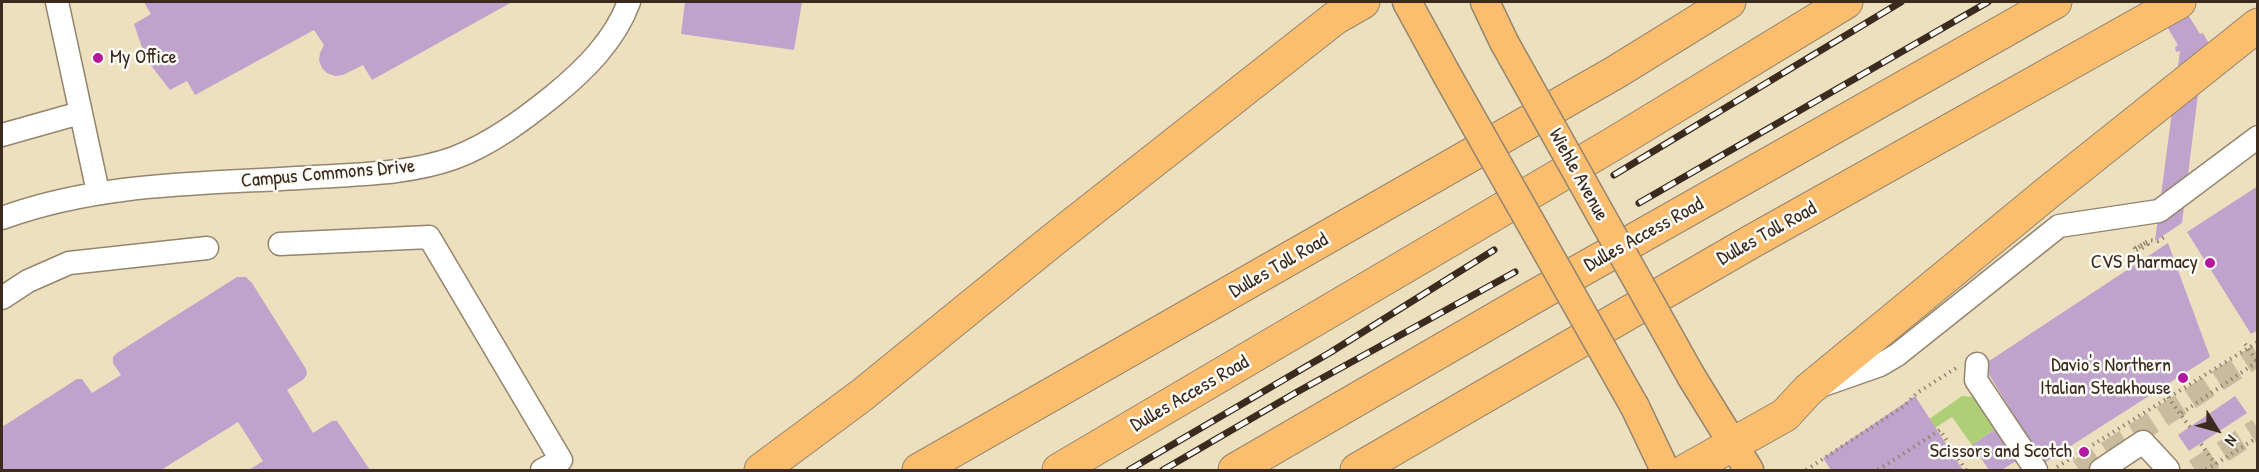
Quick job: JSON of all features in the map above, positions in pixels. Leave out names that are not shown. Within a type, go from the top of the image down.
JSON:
[{"type":"highway","points":[[761,471],[862,395],[1053,240],[1335,18],[1363,2]]},
{"type":"highway","name":"Dulles Toll Road","points":[[919,471],[1616,72],[1730,2]]},
{"type":"highway","name":"Dulles Access Road","points":[[1059,471],[1613,144],[1846,2]]},
{"type":"highway","name":"Dulles Access Road","points":[[1234,471],[1530,299],[2055,2]]},
{"type":"highway","name":"Dulles Toll Road","points":[[1357,471],[1749,243],[2179,2]]},
{"type":"highway","points":[[1687,471],[1785,415],[1808,390],[2046,194],[2258,25]]},
{"type":"main road","points":[[1407,2],[1635,408],[1665,471]]},
{"type":"main road","name":"Wiehle Avenue","points":[[1485,2],[1504,42],[1691,376],[1749,471]]},
{"type":"street","points":[[57,2],[98,192]]},
{"type":"street","name":"Campus Commons Drive","points":[[2,218],[72,196],[98,192],[176,184],[371,174],[415,168],[454,158],[486,143],[523,120],[569,83],[608,41],[629,2]]},
{"type":"street","points":[[2,135],[81,113]]},
{"type":"street","points":[[1808,390],[1880,365],[1897,355],[2059,226],[2159,211],[2258,137]]},
{"type":"street","points":[[280,244],[429,237],[561,460],[542,471]]},
{"type":"street","points":[[2,298],[28,281],[69,263],[207,248]]},
{"type":"street","points":[[1967,366],[2036,471]]},
{"type":"street","points":[[2100,471],[2143,442],[2168,469],[2165,471]]},
{"type":"path","points":[[2134,247],[2136,249],[2147,242],[2148,244],[2137,252],[2135,249],[2141,245],[2149,240],[2158,241],[2167,235]]},
{"type":"path","points":[[2053,471],[2246,346],[2258,342]]},
{"type":"path","points":[[2180,414],[2257,363],[2246,346]]},
{"type":"path","points":[[1806,471],[1904,406],[1917,393],[1967,366]]},
{"type":"path","points":[[2168,397],[2190,427]]},
{"type":"path","points":[[1878,471],[1940,430],[1966,471]]},
{"type":"path","points":[[2206,471],[2258,437]]},
{"type":"path","points":[[2201,444],[2216,464]]},
{"type":"green space","points":[[1962,396],[1975,397],[1997,428],[1972,445],[1952,417],[1930,431],[1922,424]]},
{"type":"building","points":[[144,2],[512,2],[372,80],[363,65],[343,75],[335,76],[327,73],[319,60],[324,45],[314,30],[195,95],[187,81],[170,90],[146,59],[134,24],[151,14]]},
{"type":"building","points":[[685,2],[802,2],[794,50],[681,34]]},
{"type":"building","points":[[2152,2],[2180,2],[2200,34],[2203,33],[2208,42],[2207,54],[2203,54],[2182,223],[2155,241],[2180,51],[2176,52],[2175,47],[2178,45]]},
{"type":"building","points":[[2258,186],[2258,330],[2251,334],[2187,232]]},
{"type":"building","points":[[2168,243],[2210,357],[2044,463],[1983,365]]},
{"type":"building","points":[[237,277],[246,277],[252,283],[306,369],[307,374],[304,379],[287,390],[313,433],[332,421],[337,421],[370,470],[249,470],[263,461],[238,422],[161,470],[2,470],[2,427],[77,379],[82,379],[92,393],[121,375],[113,363],[113,357],[117,353]]},
{"type":"building","points":[[1915,396],[1963,470],[1831,470],[1823,458]]},
{"type":"building","points":[[2235,396],[2247,413],[2189,451],[2178,435]]},
{"type":"building","points":[[2000,426],[2022,457],[2002,470],[1989,470],[1972,445]]},
{"type":"tunnel","points":[[2079,470],[2258,355]]},
{"type":"tunnel","points":[[2195,470],[2258,429]]},
{"type":"railway","points":[[1614,175],[1901,2]]},
{"type":"railway","points":[[1639,203],[1988,2]]},
{"type":"railway","points":[[1129,470],[1331,352],[1494,250]]},
{"type":"railway","points":[[1163,470],[1297,392],[1515,272]]},
{"type":"place","name":"My Office","points":[[98,58]]},
{"type":"place","name":"CVS Pharmacy","points":[[2210,263]]},
{"type":"place","name":"Davio's Northern Italian Steakhouse","points":[[2183,378]]},
{"type":"place","name":"Scissors and Scotch","points":[[2084,452]]}]
